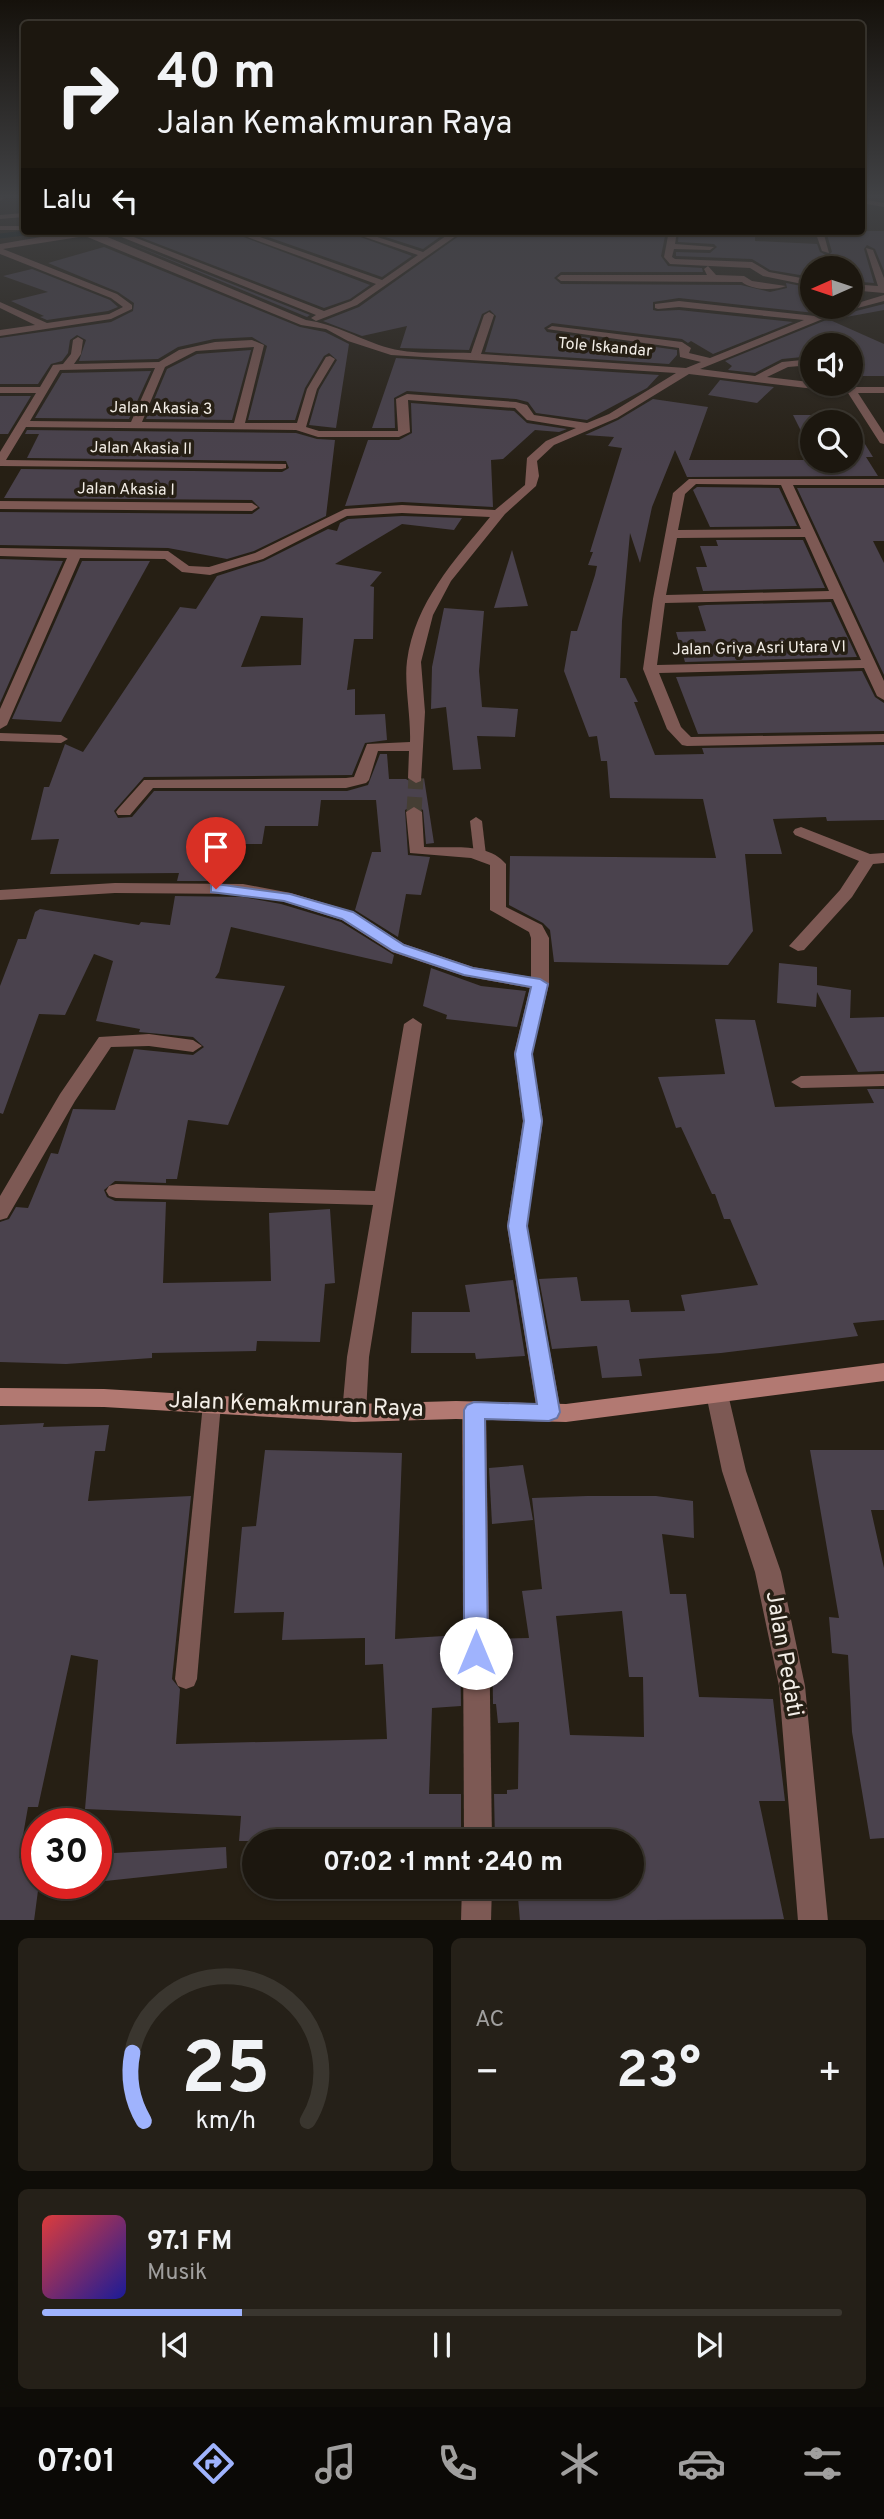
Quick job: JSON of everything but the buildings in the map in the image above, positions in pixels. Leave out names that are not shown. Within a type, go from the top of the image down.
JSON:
[{"type":"main road","name":"Jalan Kemakmuran Raya","points":[[0,1397],[212,1404],[354,1413],[474,1410],[549,1412],[884,1372]]},
{"type":"street","points":[[0,333],[111,316],[126,311],[129,307],[114,296],[94,288]]},
{"type":"street","points":[[217,288],[304,323],[326,321],[376,288]]},
{"type":"street","name":"Tole Iskandar","points":[[250,288],[326,321],[351,339],[391,352],[687,370],[800,382]]},
{"type":"street","points":[[758,288],[764,290],[787,288]]},
{"type":"street","points":[[863,291],[883,296]]},
{"type":"street","points":[[863,303],[883,296]]},
{"type":"street","points":[[658,306],[679,304],[772,309],[800,315]]},
{"type":"street","points":[[0,305],[46,326]]},
{"type":"street","points":[[475,356],[488,315]]},
{"type":"street","points":[[415,778],[417,746],[414,662],[426,615],[445,580],[498,513],[530,486],[533,476],[531,460],[538,452],[550,443],[613,416],[687,370],[820,319]]},
{"type":"street","points":[[552,328],[682,345],[686,348],[683,355],[712,361]]},
{"type":"street","points":[[66,367],[76,354],[78,340]]},
{"type":"street","points":[[136,424],[160,365],[178,352],[190,348],[252,343],[259,345],[239,425]]},
{"type":"street","points":[[298,426],[312,389],[330,359]]},
{"type":"street","points":[[758,378],[786,364],[800,363]]},
{"type":"street","points":[[0,462],[55,369],[160,365]]},
{"type":"street","points":[[870,381],[881,391],[884,401]]},
{"type":"street","points":[[863,382],[884,381]]},
{"type":"street","name":"Tole Iskandar","points":[[863,388],[881,391]]},
{"type":"street","points":[[0,390],[41,390]]},
{"type":"street","points":[[857,396],[884,441]]},
{"type":"street","name":"Jalan Akasia 3","points":[[21,424],[298,426],[318,434],[398,435],[405,432],[401,399],[407,397],[516,405],[523,407],[531,418],[587,427]]},
{"type":"street","name":"Jalan Akasia II","points":[[0,462],[282,466]]},
{"type":"street","points":[[884,482],[693,481],[684,486],[679,493],[659,599],[650,668],[674,729],[688,742],[884,738]]},
{"type":"street","points":[[785,481],[884,696]]},
{"type":"street","name":"Jalan Akasia I","points":[[0,505],[252,507]]},
{"type":"street","points":[[0,552],[168,555],[186,569],[210,571],[259,556],[337,517],[354,512],[402,509],[498,513]]},
{"type":"street","points":[[673,534],[811,533]]},
{"type":"street","points":[[0,725],[75,554]]},
{"type":"street","points":[[659,599],[839,595]]},
{"type":"street","name":"Jalan Griya Asri Utara VI","points":[[650,668],[868,664]]},
{"type":"street","points":[[0,737],[61,738]]},
{"type":"street","points":[[124,812],[149,783],[346,783],[361,780],[372,747],[417,746]]},
{"type":"street","points":[[414,812],[416,850],[480,855],[494,859],[498,864],[498,910],[536,929],[540,938],[540,984],[524,1063],[533,1121],[517,1226],[549,1412]]},
{"type":"street","points":[[798,946],[876,859],[832,847],[802,832]]},
{"type":"street","points":[[0,895],[115,888],[243,890],[285,897],[348,916],[398,948],[470,972],[540,984]]},
{"type":"street","points":[[354,1413],[358,1357],[413,1024]]},
{"type":"street","points":[[0,1213],[73,1090],[106,1041],[149,1040],[193,1046]]},
{"type":"street","points":[[801,1082],[884,1080]]},
{"type":"street","points":[[116,1191],[383,1198]]},
{"type":"street","name":"Jalan Pedati","points":[[717,1394],[734,1471],[768,1572],[792,1686],[813,1920]]},
{"type":"street","points":[[474,1410],[478,1829]]},
{"type":"street","points":[[476,1920],[477,1899]]},
{"type":"lane","points":[[476,821],[480,855]]},
{"type":"lane","points":[[186,1679],[212,1404]]},
{"type":"tunnel","points":[[414,812],[416,778]]},
{"type":"route","points":[[216,889],[243,890],[285,897],[348,916],[398,948],[470,972],[540,984],[523,1054],[533,1121],[517,1226],[549,1412],[474,1410],[476,1653]]}]
